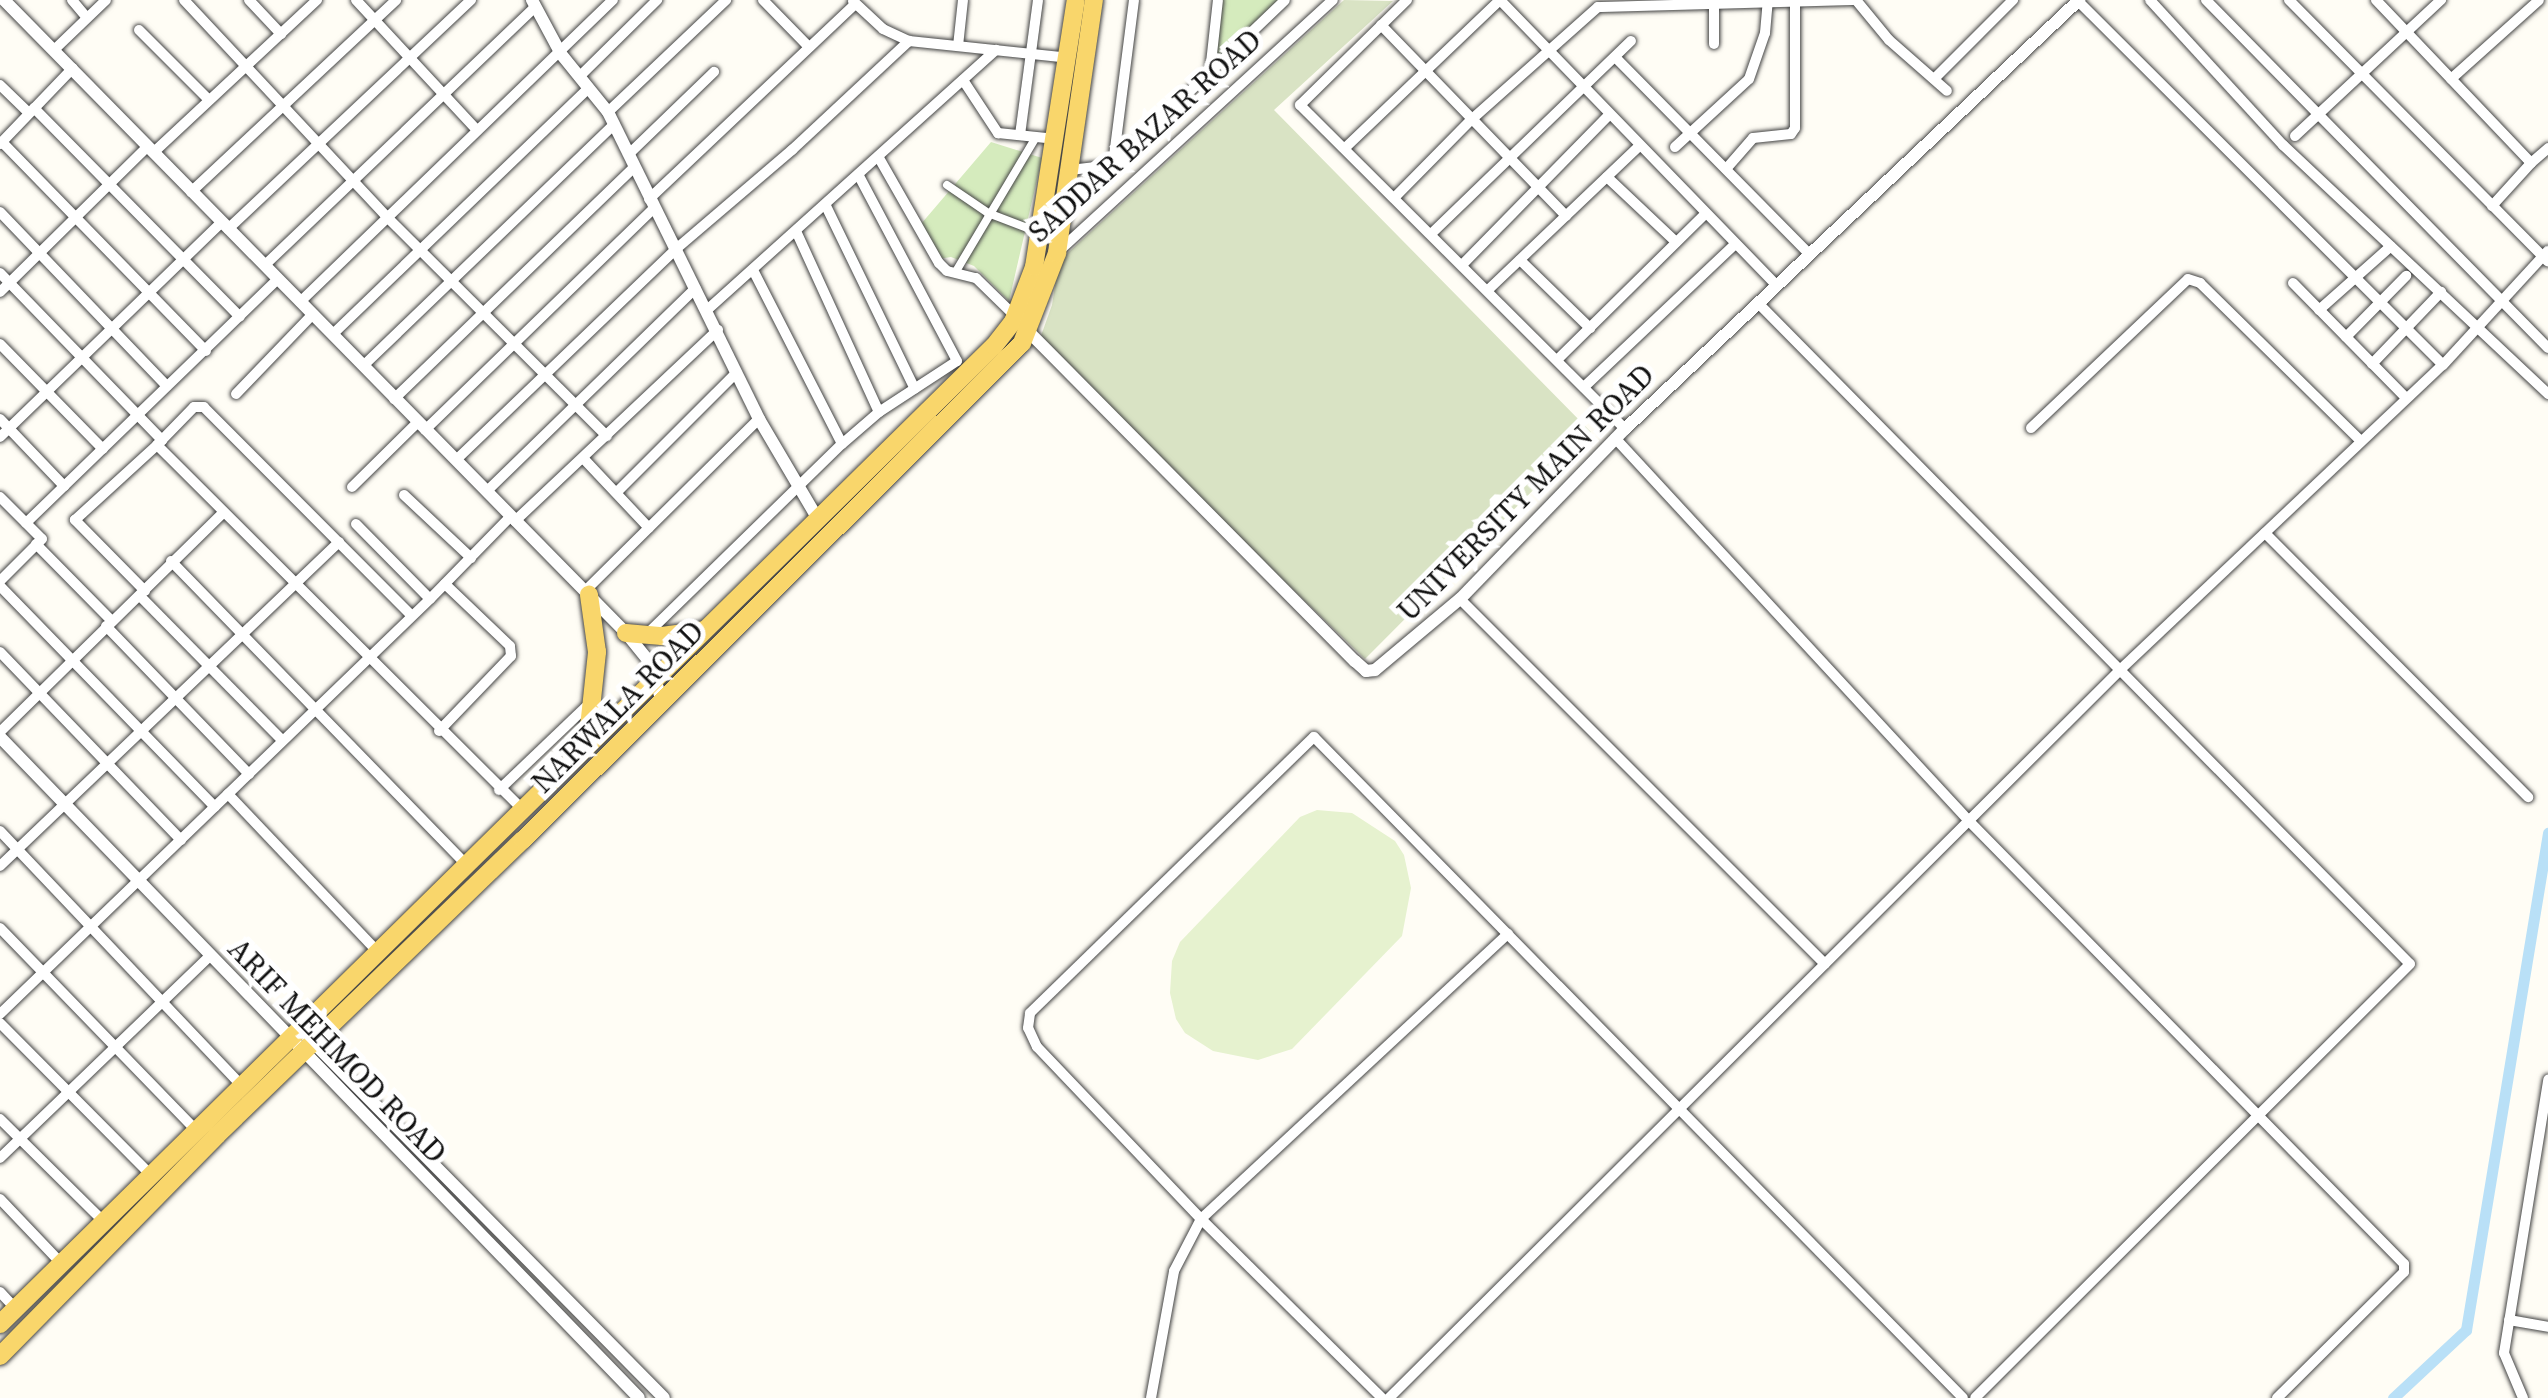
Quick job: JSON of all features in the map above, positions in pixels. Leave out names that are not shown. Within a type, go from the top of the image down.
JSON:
[{"type":"main road","name":"NARWALA ROAD","points":[[0,1324],[150,1173],[242,1087],[302,1040],[662,702],[1022,343],[1022,324],[1042,234],[1070,58],[1076,0]]},
{"type":"main road","name":"NARWALA ROAD","points":[[0,1356],[465,863],[1022,324],[1056,253],[1094,0]]},
{"type":"main road","points":[[587,594],[597,652],[587,746]]},
{"type":"main road","points":[[636,638],[706,630]]},
{"type":"street","points":[[72,0],[87,18]]},
{"type":"street","points":[[54,50],[106,0]]},
{"type":"street","points":[[184,0],[388,218],[607,436]]},
{"type":"street","points":[[249,0],[281,34]]},
{"type":"street","points":[[0,292],[110,183],[209,100],[317,0]]},
{"type":"street","points":[[356,0],[441,96],[477,130]]},
{"type":"street","points":[[192,192],[396,0]]},
{"type":"street","points":[[5,433],[184,258],[471,0]]},
{"type":"street","points":[[300,302],[614,0]]},
{"type":"street","points":[[579,77],[657,0]]},
{"type":"street","points":[[363,366],[726,0]]},
{"type":"street","points":[[762,0],[810,46]]},
{"type":"street","points":[[958,46],[963,0]]},
{"type":"street","points":[[1020,135],[1038,0]]},
{"type":"street","points":[[1113,165],[1134,0]]},
{"type":"street","points":[[1210,72],[1218,0]]},
{"type":"street","points":[[1070,170],[1113,165],[1285,0]]},
{"type":"street","name":"SADDAR BAZAR ROAD","points":[[1034,268],[1056,253],[1334,0]]},
{"type":"street","points":[[1408,0],[1300,105],[1396,196],[1584,387],[1620,433],[1969,821],[2405,1268],[2277,1398]]},
{"type":"street","points":[[1396,196],[1470,120],[1598,6],[1856,0],[1889,40],[1947,90]]},
{"type":"street","points":[[1934,79],[2013,0]]},
{"type":"street","points":[[2079,0],[2443,365]]},
{"type":"street","name":"UNIVERSITY MAIN ROAD","points":[[1022,324],[1366,671],[1383,667],[1460,600],[1620,433],[2079,0]]},
{"type":"street","points":[[2150,0],[2283,145],[2548,394]]},
{"type":"street","points":[[2206,0],[2548,348]]},
{"type":"street","points":[[1963,1398],[1680,1107],[1314,737],[1030,1012],[1028,1028],[1037,1047],[1201,1219],[1385,1398],[1680,1107],[1825,964],[2121,670],[2443,365],[2500,300],[2546,257],[2289,0]]},
{"type":"street","points":[[2376,0],[2531,163]]},
{"type":"street","points":[[2295,136],[2441,0]]},
{"type":"street","points":[[2451,79],[2539,0]]},
{"type":"street","points":[[7,1],[394,400],[636,638],[656,676],[662,702]]},
{"type":"street","points":[[1345,148],[1500,1],[1776,285]]},
{"type":"street","points":[[352,487],[515,342],[854,2],[883,29],[909,41],[1070,58]]},
{"type":"street","points":[[1714,2],[1714,44]]},
{"type":"street","points":[[1675,147],[1749,79],[1765,34],[1768,2]]},
{"type":"street","points":[[265,265],[533,3],[561,54],[611,119],[759,419],[796,490],[818,520]]},
{"type":"street","points":[[1726,169],[1753,138],[1791,134],[1795,128],[1795,3]]},
{"type":"street","points":[[1382,26],[1566,216]]},
{"type":"street","points":[[139,30],[209,100]]},
{"type":"street","points":[[456,460],[676,249],[792,150],[909,41]]},
{"type":"street","points":[[1432,234],[1631,41]]},
{"type":"street","points":[[707,310],[996,50]]},
{"type":"street","points":[[1616,56],[1809,254]]},
{"type":"street","points":[[73,68],[1,142],[206,350]]},
{"type":"street","points":[[394,400],[714,72]]},
{"type":"street","points":[[962,80],[998,133],[1057,140]]},
{"type":"street","points":[[0,85],[110,183],[240,317]]},
{"type":"street","points":[[334,334],[589,88]]},
{"type":"street","points":[[1462,265],[1609,114]]},
{"type":"street","points":[[954,273],[1036,137]]},
{"type":"street","points":[[1488,290],[1640,146]]},
{"type":"street","points":[[2492,206],[2548,148]]},
{"type":"street","points":[[879,158],[939,264],[954,273],[976,278],[1022,324]]},
{"type":"street","points":[[636,638],[879,412],[957,361],[858,176]]},
{"type":"street","points":[[1607,177],[1676,242]]},
{"type":"street","points":[[947,185],[988,214],[1042,234]]},
{"type":"street","points":[[826,206],[915,389]]},
{"type":"street","points":[[0,212],[167,386]]},
{"type":"street","points":[[1557,360],[1705,214]]},
{"type":"street","points":[[796,231],[879,412]]},
{"type":"street","points":[[1584,387],[1735,244]]},
{"type":"street","points":[[2319,310],[2391,246]]},
{"type":"street","points":[[1520,260],[1590,328]]},
{"type":"street","points":[[753,270],[842,444]]},
{"type":"street","points":[[0,273],[138,415],[223,514],[498,790],[523,810]]},
{"type":"street","points":[[2346,337],[2406,276]]},
{"type":"street","points":[[26,523],[278,279]]},
{"type":"street","points":[[2031,428],[2188,279],[2200,283],[2360,440]]},
{"type":"street","points":[[2293,282],[2406,398]]},
{"type":"street","points":[[487,491],[696,288]]},
{"type":"street","points":[[2372,364],[2440,292]]},
{"type":"street","points":[[1758,302],[2410,964],[1975,1398]]},
{"type":"street","points":[[236,394],[313,314]]},
{"type":"street","points":[[0,1014],[138,884],[411,614],[718,330]]},
{"type":"street","points":[[0,344],[103,449]]},
{"type":"street","points":[[616,492],[736,373]]},
{"type":"street","points":[[282,740],[207,666],[75,520],[194,407],[204,407],[411,614]]},
{"type":"street","points":[[0,419],[5,433],[64,486]]},
{"type":"street","points":[[587,594],[759,419]]},
{"type":"street","points":[[584,458],[649,528]]},
{"type":"street","points":[[404,495],[470,558]]},
{"type":"street","points":[[0,497],[42,540],[1,580],[214,808]]},
{"type":"street","points":[[0,735],[171,561],[223,514]]},
{"type":"street","points":[[356,524],[430,600]]},
{"type":"street","points":[[2265,533],[2528,797]]},
{"type":"street","points":[[0,866],[338,542]]},
{"type":"street","points":[[36,544],[173,698],[249,774]]},
{"type":"street","points":[[171,561],[465,863]]},
{"type":"street","points":[[439,730],[511,656],[510,646],[445,584]]},
{"type":"street","points":[[1460,600],[1825,964]]},
{"type":"street","points":[[0,652],[181,840]]},
{"type":"street","points":[[498,790],[594,698]]},
{"type":"street","name":"ARIF MEHMOD ROAD","points":[[0,735],[138,884],[302,1040],[399,1150],[639,1398]]},
{"type":"street","points":[[228,794],[379,953]]},
{"type":"street","points":[[0,831],[242,1087]]},
{"type":"street","points":[[0,928],[196,1130]]},
{"type":"street","points":[[1151,1398],[1174,1270],[1201,1219],[1508,934]]},
{"type":"street","points":[[0,1158],[210,956]]},
{"type":"street","points":[[0,1022],[150,1173]]},
{"type":"street","points":[[302,1040],[410,1140],[664,1398]]},
{"type":"street","points":[[2522,1398],[2504,1352],[2548,1080]]},
{"type":"street","points":[[0,1119],[102,1220]]},
{"type":"street","points":[[399,1150],[410,1140]]},
{"type":"street","points":[[0,1199],[60,1262]]},
{"type":"street","points":[[516,1272],[528,1260]]},
{"type":"street","points":[[0,1292],[16,1308]]},
{"type":"street","points":[[2509,1320],[2548,1327]]},
{"type":"street","points":[[602,1361],[615,1349]]},
{"type":"green space","points":[[1214,0],[1279,0],[1206,73]]},
{"type":"green space","points":[[1344,0],[1393,1],[1274,110],[1591,432],[1365,659],[1038,344],[1052,305],[1059,261]]},
{"type":"green space","points":[[991,142],[1042,158],[1009,301],[974,266],[951,257],[938,259],[921,224]]},
{"type":"green space","points":[[1317,810],[1352,813],[1395,841],[1404,855],[1411,888],[1402,936],[1292,1049],[1258,1060],[1213,1051],[1185,1033],[1176,1019],[1170,993],[1172,961],[1180,942],[1300,817]]},
{"type":"waterway","points":[[2393,1398],[2466,1330],[2548,833]]}]
